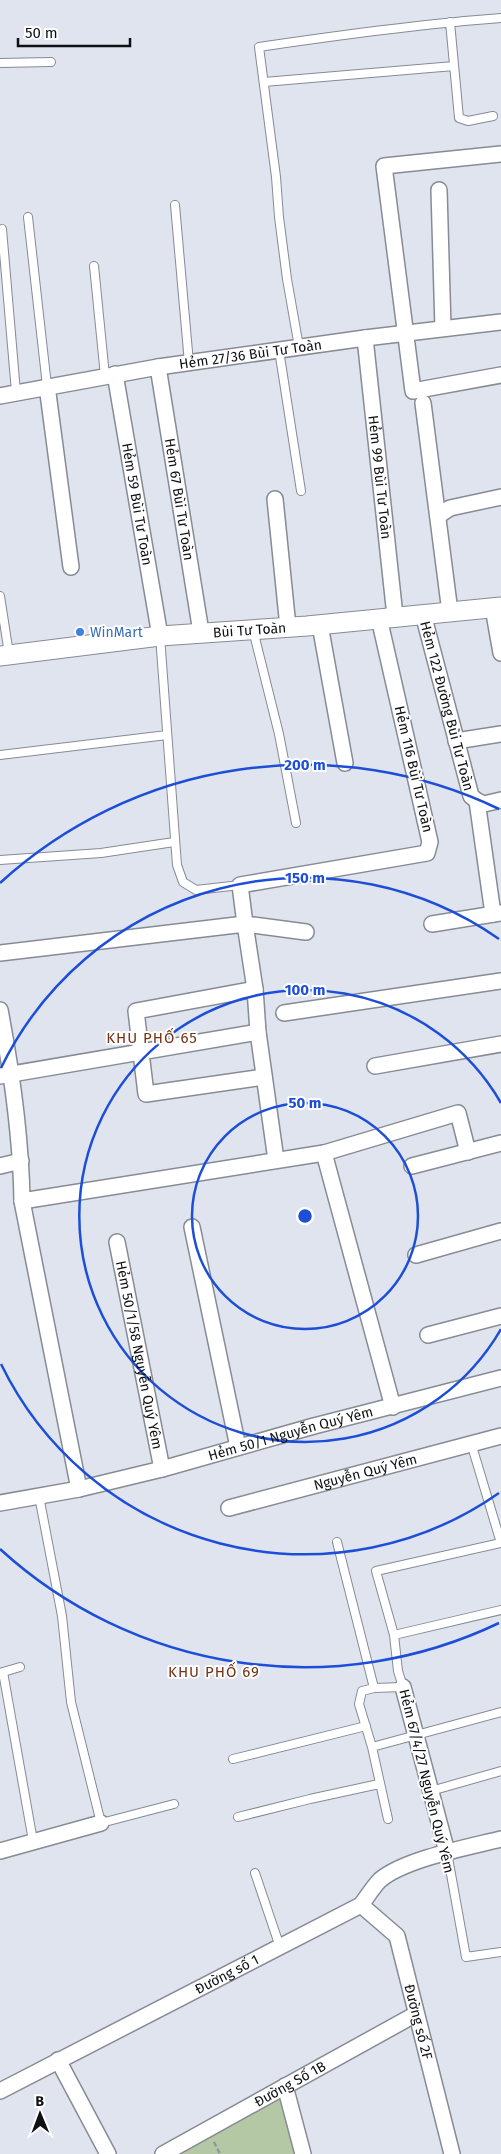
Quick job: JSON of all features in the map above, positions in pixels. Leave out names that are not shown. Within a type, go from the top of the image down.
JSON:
[{"type":"street","points":[[501,154],[384,166],[413,391],[501,375]]},
{"type":"street","points":[[439,190],[443,328]]},
{"type":"street","name":"Hẻm 27/36 Bùi Tư Toàn","points":[[0,396],[158,367],[365,338],[501,322]]},
{"type":"street","name":"Hẻm 99 Bùi Tư Toàn","points":[[365,338],[387,617]]},
{"type":"street","name":"Hẻm 67 Bùi Tư Toàn","points":[[158,367],[200,632]]},
{"type":"street","name":"Hẻm 59 Bùi Tư Toàn","points":[[110,375],[160,636]]},
{"type":"street","points":[[47,386],[71,567]]},
{"type":"street","points":[[423,403],[450,612]]},
{"type":"street","points":[[438,516],[450,508],[501,497]]},
{"type":"street","points":[[276,499],[288,628]]},
{"type":"street","points":[[497,608],[501,653]]},
{"type":"street","name":"Bùi Tư Toàn","points":[[5,655],[200,632],[288,628],[387,617],[497,608]]},
{"type":"street","name":"Hẻm 122 Đường Bùi Tư Toàn","points":[[423,614],[471,796],[477,801],[497,913]]},
{"type":"street","name":"Hẻm 116 Bùi Tư Toàn","points":[[240,886],[427,853],[430,842],[387,617]]},
{"type":"street","points":[[320,625],[344,763]]},
{"type":"street","points":[[456,741],[501,734]]},
{"type":"street","points":[[477,801],[484,804],[501,800]]},
{"type":"street","points":[[240,886],[276,1160]]},
{"type":"street","points":[[432,924],[497,913]]},
{"type":"street","points":[[0,952],[245,924],[306,932]]},
{"type":"street","points":[[284,1013],[501,981]]},
{"type":"street","points":[[255,989],[136,1011],[146,1094],[264,1077]]},
{"type":"street","points":[[0,1010],[6,1076],[21,1161],[22,1201],[79,1489]]},
{"type":"street","points":[[6,1076],[258,1032]]},
{"type":"street","points":[[376,1066],[501,1044]]},
{"type":"street","points":[[22,1201],[324,1153],[458,1113],[468,1152]]},
{"type":"street","points":[[412,1166],[501,1143]]},
{"type":"street","points":[[324,1153],[393,1406]]},
{"type":"street","points":[[0,1166],[21,1161]]},
{"type":"street","points":[[192,1227],[238,1447]]},
{"type":"street","points":[[416,1255],[501,1231]]},
{"type":"street","name":"Hẻm 50/1/58 Nguyễn Quý Yêm","points":[[117,1242],[162,1469]]},
{"type":"street","points":[[428,1335],[501,1316]]},
{"type":"street","name":"Hẻm 50/1 Nguyễn Quý Yêm","points":[[0,1503],[79,1489],[162,1469],[238,1447],[501,1378]]},
{"type":"street","name":"Nguyễn Quý Yêm","points":[[229,1508],[501,1436]]},
{"type":"street","name":"Hẻm 67/4/27 Nguyễn Quý Yêm","points":[[403,1687],[447,1852]]},
{"type":"street","points":[[0,1851],[101,1823]]},
{"type":"street","name":"Đường số 1","points":[[0,2091],[361,1905],[380,1880],[404,1868],[447,1852],[501,1839]]},
{"type":"street","name":"Đường số 2F","points":[[361,1905],[397,1936],[452,2154]]},
{"type":"street","name":"Đường Số 1B","points":[[164,2154],[416,2014]]},
{"type":"street","points":[[58,2060],[108,2154]]},
{"type":"street","points":[[285,2086],[303,2154]]},
{"type":"lane","points":[[300,347],[287,279],[259,47],[364,31],[407,29],[450,22],[501,18]]},
{"type":"lane","points":[[450,22],[459,118],[468,120],[493,116]]},
{"type":"lane","points":[[0,64],[51,62]]},
{"type":"lane","points":[[264,82],[454,66]]},
{"type":"lane","points":[[175,205],[189,363]]},
{"type":"lane","points":[[28,217],[47,386]]},
{"type":"lane","points":[[0,230],[2,229],[16,392]]},
{"type":"lane","points":[[94,266],[110,375]]},
{"type":"lane","points":[[279,350],[300,491]]},
{"type":"lane","points":[[0,596],[5,655]]},
{"type":"lane","points":[[253,630],[279,734],[296,823]]},
{"type":"lane","points":[[160,636],[177,865],[183,882],[196,890],[240,886]]},
{"type":"lane","points":[[0,755],[167,735]]},
{"type":"lane","points":[[0,860],[101,853],[174,842]]},
{"type":"lane","points":[[471,1443],[501,1543]]},
{"type":"lane","points":[[39,1496],[62,1616],[71,1702],[101,1823],[174,1804]]},
{"type":"lane","points":[[337,1542],[374,1688]]},
{"type":"lane","name":"Hẻm 67/4/27 Nguyễn Quý Yêm","points":[[403,1687],[398,1671],[394,1636],[376,1571],[501,1543]]},
{"type":"lane","points":[[394,1636],[501,1610]]},
{"type":"lane","points":[[20,1667],[1,1672],[33,1842]]},
{"type":"lane","points":[[388,1819],[360,1704],[362,1691],[374,1688],[403,1687]]},
{"type":"lane","points":[[372,1747],[501,1712]]},
{"type":"lane","points":[[232,1759],[366,1726]]},
{"type":"lane","points":[[431,1791],[501,1771]]},
{"type":"lane","points":[[238,1817],[379,1784]]},
{"type":"lane","name":"Hẻm 67/4/27 Nguyễn Quý Yêm","points":[[447,1852],[466,1957],[501,1952]]},
{"type":"lane","points":[[255,1873],[280,1947]]},
{"type":"green space","points":[[281,2099],[295,2154],[179,2154]]},
{"type":"place","name":"WinMart","points":[[80,632]]},
{"type":"district","name":"KHU PHỐ 65","points":[[152,1038]]},
{"type":"district","name":"KHU PHỐ 69","points":[[214,1672]]}]
